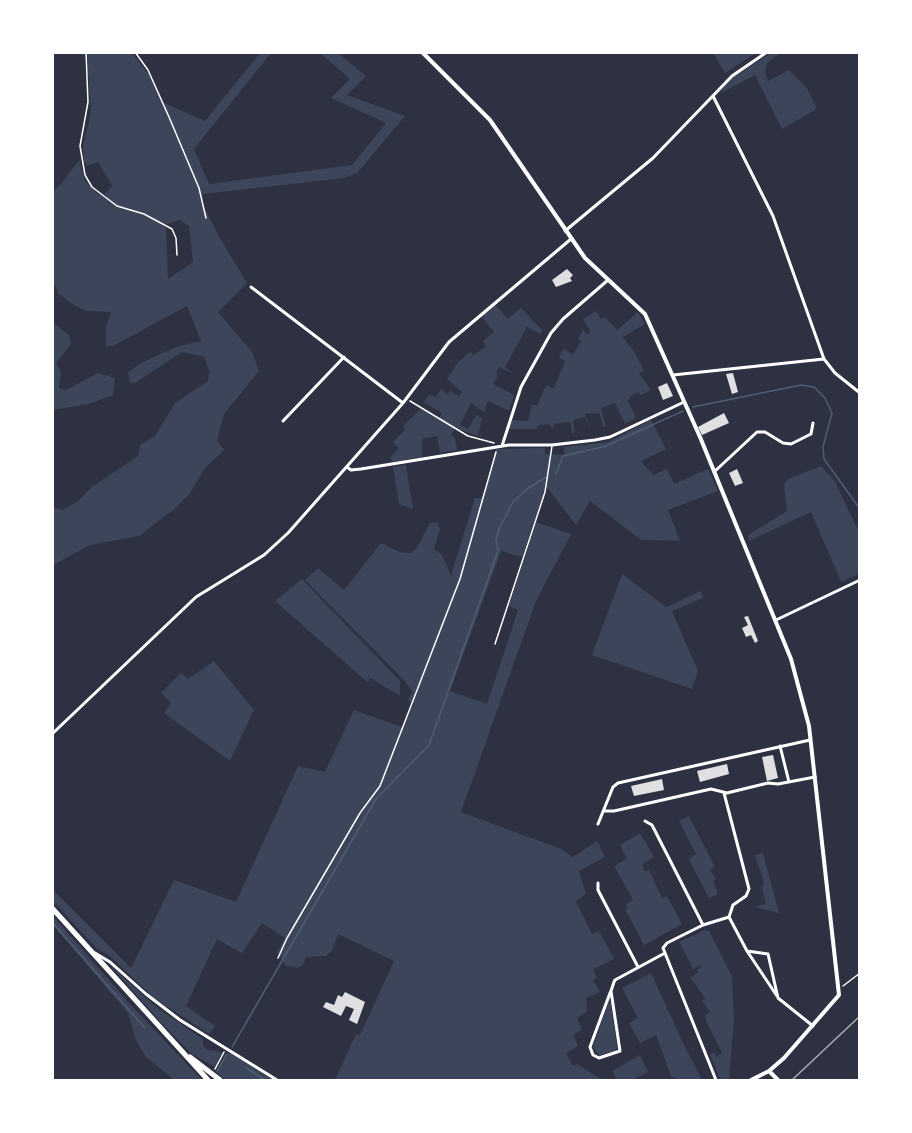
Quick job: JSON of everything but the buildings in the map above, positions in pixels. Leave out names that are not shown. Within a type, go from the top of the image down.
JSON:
[{"type":"main road","points":[[52,908],[148,1017],[184,1052],[208,1080]]},
{"type":"main road","points":[[184,1052],[220,1080]]},
{"type":"street","points":[[422,52],[490,120],[571,239],[608,280],[645,315],[673,375],[776,620],[797,678],[810,740],[840,989],[839,995],[813,1026],[769,1071],[751,1080]]},
{"type":"street","points":[[565,231],[652,158],[732,76],[767,52]]},
{"type":"street","points":[[713,96],[773,216],[824,359],[835,373],[860,393]]},
{"type":"street","points":[[52,734],[196,597],[247,566],[280,542],[404,401],[449,342],[571,239]]},
{"type":"street","points":[[500,447],[521,387],[551,333],[563,318],[608,280]]},
{"type":"street","points":[[252,287],[404,401]]},
{"type":"street","points":[[283,421],[344,357]]},
{"type":"street","points":[[673,375],[824,359]]},
{"type":"street","points":[[346,466],[358,469],[500,447],[581,443],[610,436],[684,402]]},
{"type":"street","points":[[714,472],[757,432],[765,432],[783,443],[791,444],[811,434],[813,423]]},
{"type":"street","points":[[776,620],[860,580]]},
{"type":"street","points":[[598,824],[613,787],[618,783],[810,740]]},
{"type":"street","points":[[780,746],[789,782]]},
{"type":"street","points":[[604,811],[614,811],[711,789],[724,793],[768,783],[815,777]]},
{"type":"street","points":[[724,793],[749,889],[746,896],[733,905],[729,917],[747,951],[777,996],[813,1026]]},
{"type":"street","points":[[645,820],[652,825],[703,925]]},
{"type":"street","points":[[598,883],[598,890],[638,967]]},
{"type":"street","points":[[716,1080],[663,948],[667,943],[703,925],[729,917]]},
{"type":"street","points":[[747,951],[768,954],[779,993],[777,996]]},
{"type":"street","points":[[93,952],[110,962],[164,1009],[277,1080]]},
{"type":"street","points":[[611,991],[620,1051],[599,1058],[593,1055],[590,1047],[615,980],[665,953]]},
{"type":"street","points":[[769,1071],[777,1079]]},
{"type":"lane","points":[[495,644],[545,492],[552,445]]},
{"type":"path","points":[[86,52],[88,102],[80,146],[85,175],[92,187],[117,206],[144,214],[172,229],[176,238],[177,255]]},
{"type":"path","points":[[135,52],[151,78],[203,201],[206,218]]},
{"type":"path","points":[[278,958],[343,843],[380,786],[460,579],[500,447],[468,436],[404,401]]},
{"type":"path","points":[[840,989],[860,973]]},
{"type":"path","points":[[212,1072],[226,1049]]},
{"type":"shaded area","points":[[87,53],[132,53],[150,76],[164,103],[205,121],[260,53],[271,53],[194,149],[209,184],[352,165],[386,123],[331,98],[350,79],[320,53],[338,53],[366,76],[347,95],[405,116],[358,172],[345,178],[203,194],[202,203],[247,283],[218,312],[252,352],[259,371],[224,414],[217,441],[224,450],[205,468],[190,493],[177,507],[139,536],[90,545],[53,565],[52,507],[63,510],[78,501],[93,486],[138,456],[141,444],[155,436],[175,403],[208,381],[209,371],[204,357],[182,352],[135,383],[130,383],[128,372],[141,363],[176,347],[201,341],[187,306],[113,346],[106,346],[106,327],[111,312],[87,311],[75,306],[59,294],[53,282],[53,191],[79,160],[85,181],[97,193],[108,199],[105,194],[112,186],[98,162],[87,166],[84,161],[83,147],[91,111]],"holes":[[[179,220],[189,226],[193,262],[168,279],[166,229],[161,223],[168,224]]]},
{"type":"shaded area","points":[[713,53],[756,53],[725,73]]},
{"type":"shaded area","points":[[771,53],[780,53],[767,63],[765,71],[768,81],[789,70],[807,88],[816,107],[815,110],[782,129],[755,75],[721,93],[731,79]]},
{"type":"shaded area","points":[[495,304],[508,319],[521,308],[543,331],[540,334],[527,327],[505,367],[514,374],[499,367],[496,372],[498,376],[493,384],[514,395],[509,411],[488,401],[484,412],[471,403],[460,425],[468,429],[476,415],[482,418],[478,436],[455,428],[451,435],[455,438],[457,450],[440,453],[437,436],[422,439],[422,457],[393,462],[390,457],[399,448],[393,442],[405,430],[403,426],[421,409],[438,419],[442,413],[423,402],[430,395],[436,397],[441,389],[447,394],[450,391],[459,396],[462,392],[447,379],[458,362],[470,352],[473,355],[486,347],[483,341],[494,332],[481,316]]},
{"type":"shaded area","points":[[596,311],[601,319],[605,317],[617,330],[638,312],[645,324],[623,337],[635,353],[644,371],[639,373],[651,390],[641,395],[638,392],[630,397],[628,401],[636,418],[625,424],[615,403],[601,408],[606,427],[603,427],[600,414],[585,413],[591,433],[585,417],[573,420],[575,433],[572,433],[570,422],[555,424],[553,429],[549,424],[538,425],[537,429],[509,429],[512,420],[528,421],[532,404],[537,406],[546,385],[554,388],[565,361],[559,357],[564,349],[573,355],[581,341],[577,339],[583,330],[587,335],[591,331],[583,319]]},
{"type":"shaded area","points":[[52,322],[69,335],[71,344],[56,363],[61,372],[59,388],[66,390],[98,373],[115,378],[113,395],[89,404],[53,410]]},
{"type":"shaded area","points":[[651,420],[666,449],[641,461],[653,475],[667,469],[674,484],[708,469],[718,491],[668,510],[680,541],[641,540],[590,501],[576,525],[546,486],[522,557],[501,551],[450,691],[487,704],[518,610],[509,606],[536,522],[571,534],[536,601],[461,812],[561,849],[573,857],[597,841],[605,857],[579,871],[586,894],[576,901],[592,934],[599,931],[614,959],[593,969],[597,978],[593,980],[600,992],[586,998],[587,1012],[577,1018],[582,1030],[573,1035],[578,1046],[566,1053],[573,1066],[577,1064],[600,1080],[335,1080],[356,1034],[360,1035],[394,961],[338,934],[332,950],[326,956],[306,957],[303,965],[298,968],[286,966],[277,952],[285,938],[262,923],[242,953],[217,939],[186,1006],[215,1026],[209,1034],[154,998],[109,955],[97,949],[53,901],[52,889],[131,968],[174,880],[236,902],[298,766],[325,772],[354,710],[402,727],[414,704],[408,700],[412,691],[403,679],[305,580],[318,568],[344,590],[381,543],[400,552],[411,553],[416,549],[430,523],[437,522],[440,529],[434,549],[442,555],[451,575],[475,498],[484,498],[496,449],[545,448],[545,454],[564,455],[564,447],[608,442]]},
{"type":"shaded area","points":[[406,465],[413,509],[399,504],[393,467]]},
{"type":"shaded area","points":[[821,466],[834,480],[859,532],[859,574],[841,582],[811,512],[749,541],[748,535],[787,511],[784,484],[788,479]]},
{"type":"shaded area","points":[[622,574],[666,607],[701,591],[703,598],[672,611],[698,671],[692,689],[592,655]]},
{"type":"shaded area","points":[[302,579],[400,681],[400,696],[370,678],[367,682],[275,601]]},
{"type":"shaded area","points":[[214,661],[254,710],[230,761],[164,713],[171,703],[161,693],[181,673],[188,679]]},
{"type":"shaded area","points":[[689,816],[714,867],[710,870],[716,879],[713,881],[718,894],[709,898],[690,862],[689,858],[696,854],[679,821]]},
{"type":"shaded area","points":[[640,833],[654,857],[642,865],[645,872],[649,870],[662,898],[667,896],[682,924],[644,945],[625,909],[628,908],[626,904],[633,900],[614,866],[627,859],[620,845]]},
{"type":"shaded area","points":[[763,853],[779,913],[754,907],[766,904],[762,888],[764,882],[755,855]]},
{"type":"shaded area","points":[[53,916],[129,1003],[202,1080],[174,1080],[146,1057],[136,1040],[128,1013],[53,925]]},
{"type":"shaded area","points":[[705,930],[709,931],[732,976],[734,1019],[729,1080],[720,1080],[710,1054],[714,1052],[716,1057],[722,1053],[706,1021],[705,1015],[710,1012],[702,1001],[705,998],[690,977],[698,973],[697,970],[701,967],[700,965],[693,969],[679,942]]},
{"type":"shaded area","points":[[107,962],[156,1007],[203,1039],[203,1045],[208,1050],[222,1052],[215,1067],[192,1054]]},
{"type":"shaded area","points":[[651,973],[702,1080],[681,1080],[671,1076],[656,1035],[640,1043],[629,1023],[638,1018],[622,988]]},
{"type":"shaded area","points":[[610,998],[617,1047],[616,1050],[599,1056],[593,1047]]},
{"type":"shaded area","points":[[229,1053],[273,1080],[225,1080],[216,1072]]},
{"type":"shaded area","points":[[640,1055],[648,1072],[632,1080],[617,1080],[612,1071]]},
{"type":"waterway","points":[[693,407],[801,385],[814,387],[825,398],[832,413],[823,447],[824,459],[860,509]]},
{"type":"waterway","points":[[556,474],[563,456],[606,446],[683,411]]},
{"type":"waterway","points":[[232,1047],[376,799],[429,745],[498,551],[496,539],[499,529],[513,502],[527,489],[546,477]]},
{"type":"waterway","points":[[52,922],[144,1027]]},
{"type":"waterway","points":[[217,1071],[227,1054]]},
{"type":"waterway","points":[[246,1068],[265,1080]]},
{"type":"railway","points":[[792,1080],[860,1016]]}]
